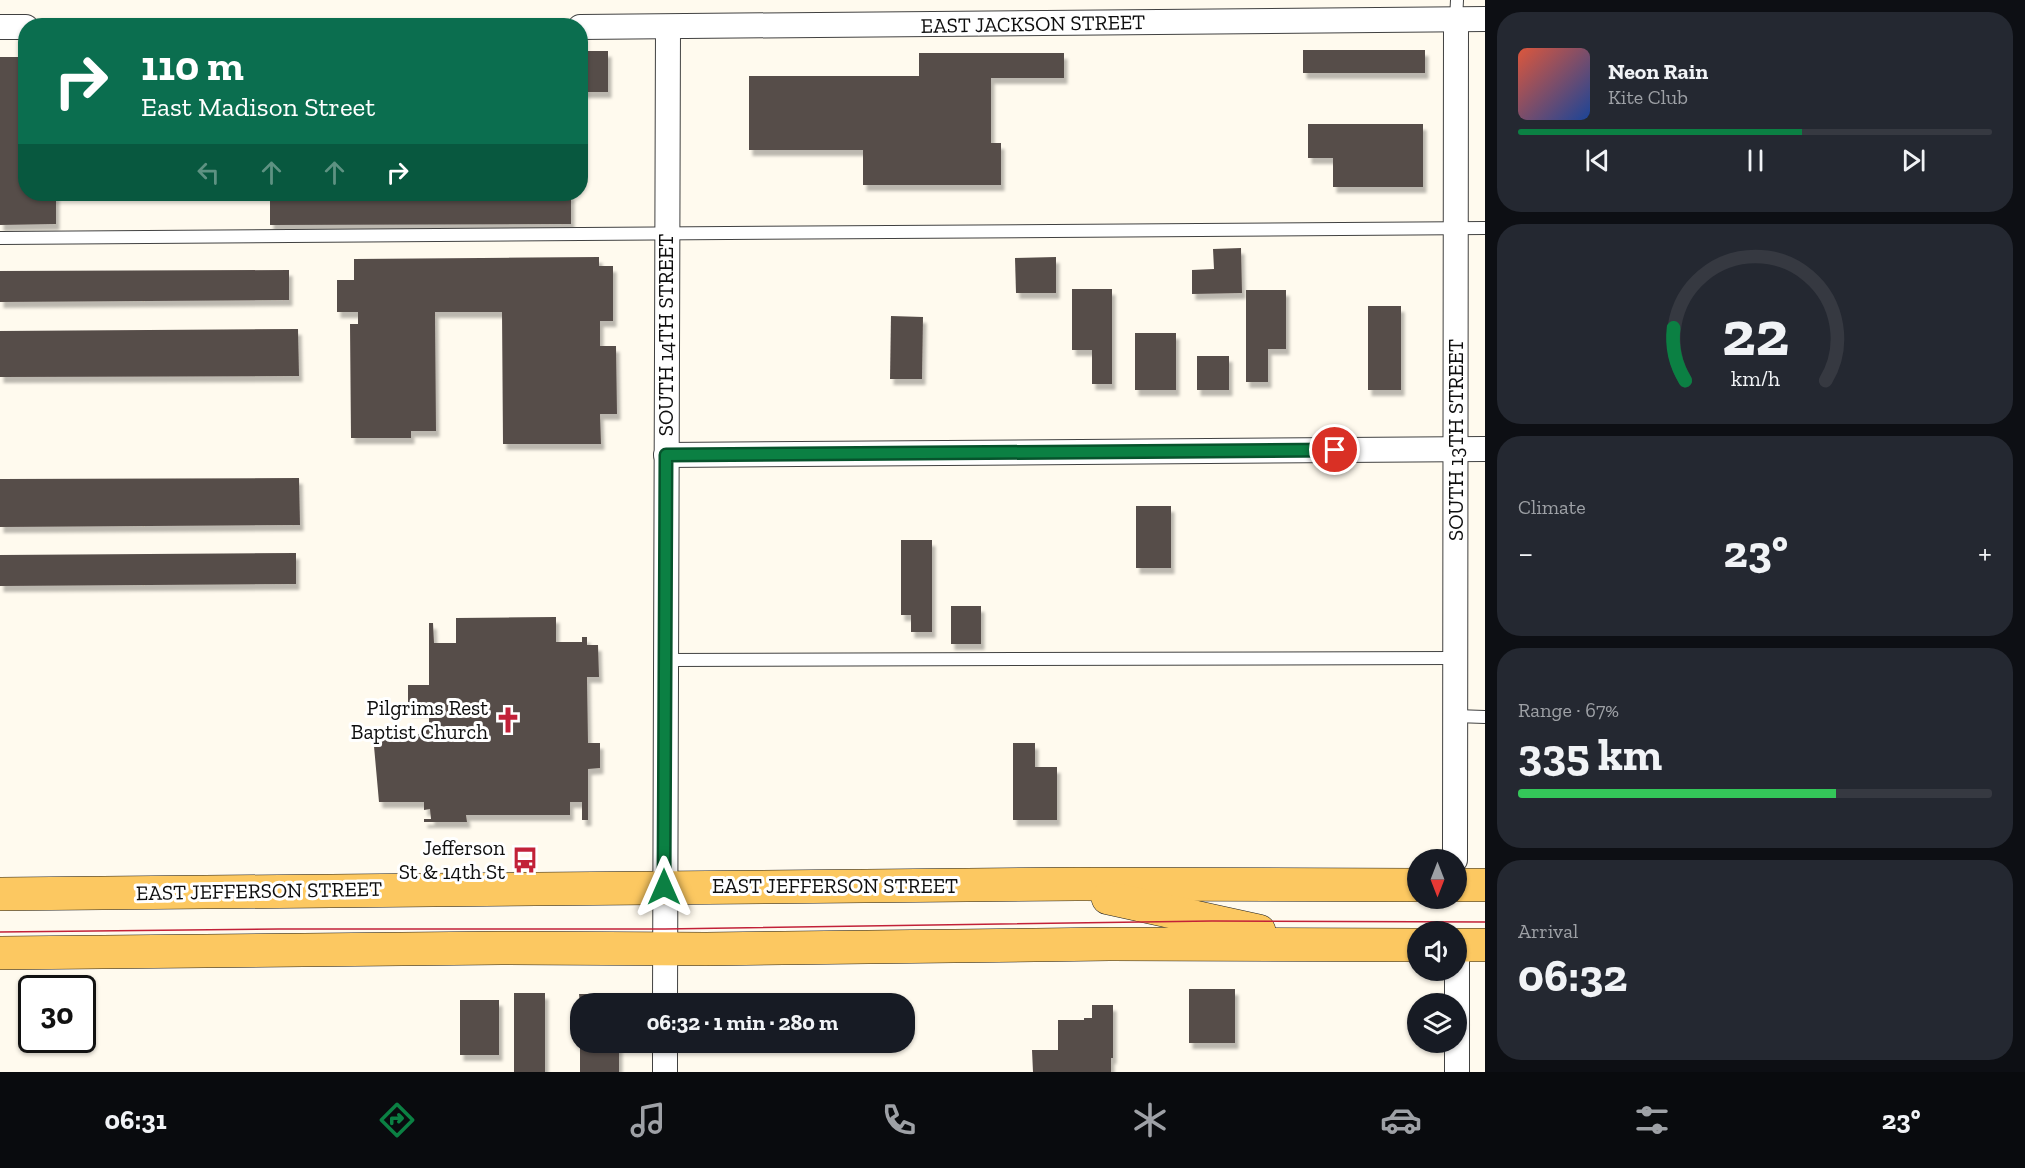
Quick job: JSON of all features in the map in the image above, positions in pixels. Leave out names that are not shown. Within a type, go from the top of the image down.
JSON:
[{"type":"main road","name":"EAST JEFFERSON STREET","points":[[0,894],[1045,884],[1407,885]]},
{"type":"main road","points":[[1045,884],[1326,945]]},
{"type":"main road","points":[[1467,885],[1485,885]]},
{"type":"main road","points":[[0,953],[1110,944],[1407,945]]},
{"type":"main road","points":[[1467,945],[1485,945]]},
{"type":"street","name":"EAST JACKSON STREET","points":[[588,27],[1456,10],[1485,19]]},
{"type":"street","name":"SOUTH 13TH STREET","points":[[1455,849],[1456,10]]},
{"type":"street","points":[[0,27],[18,27]]},
{"type":"street","name":"SOUTH 14TH STREET","points":[[665,993],[668,27]]},
{"type":"street","points":[[666,455],[1485,448]]},
{"type":"street","points":[[1457,981],[1457,1072]]},
{"type":"street","points":[[665,1053],[665,1072]]},
{"type":"lane","points":[[0,238],[1485,228]]},
{"type":"lane","points":[[665,660],[1455,658]]},
{"type":"lane","points":[[1455,716],[1485,717]]},
{"type":"building","points":[[1303,50],[1425,50],[1425,73],[1303,73]]},
{"type":"building","points":[[588,51],[608,51],[608,92],[588,92]]},
{"type":"building","points":[[919,53],[1064,53],[1064,78],[991,78],[991,143],[1001,143],[1001,185],[863,185],[863,150],[749,150],[749,76],[919,76]]},
{"type":"building","points":[[0,57],[18,57],[18,201],[56,201],[56,224],[0,225]]},
{"type":"building","points":[[1308,124],[1423,124],[1423,187],[1333,187],[1333,158],[1308,158]]},
{"type":"building","points":[[270,201],[571,201],[571,224],[270,225]]},
{"type":"building","points":[[1241,248],[1242,293],[1192,294],[1192,270],[1214,269],[1213,249]]},
{"type":"building","points":[[599,257],[599,266],[613,266],[613,321],[600,321],[600,346],[616,346],[617,414],[600,414],[601,444],[503,444],[502,312],[435,312],[436,431],[411,431],[411,438],[351,438],[350,324],[358,324],[358,312],[337,312],[337,280],[354,280],[354,259]]},
{"type":"building","points":[[1056,257],[1056,293],[1016,293],[1015,258]]},
{"type":"building","points":[[289,270],[289,300],[0,302],[0,271]]},
{"type":"building","points":[[1072,289],[1112,289],[1112,384],[1092,384],[1092,350],[1072,350]]},
{"type":"building","points":[[1246,290],[1286,290],[1286,349],[1268,349],[1268,382],[1246,382]]},
{"type":"building","points":[[1368,306],[1401,306],[1401,390],[1368,390]]},
{"type":"building","points":[[891,316],[923,317],[922,379],[890,379]]},
{"type":"building","points":[[298,329],[299,376],[0,377],[0,331]]},
{"type":"building","points":[[1135,333],[1176,333],[1176,390],[1135,390]]},
{"type":"building","points":[[1197,356],[1229,356],[1229,390],[1197,390]]},
{"type":"building","points":[[299,478],[300,525],[0,527],[0,479]]},
{"type":"building","points":[[1136,506],[1171,506],[1171,568],[1136,568]]},
{"type":"building","points":[[901,540],[932,540],[932,632],[911,632],[911,615],[901,615]]},
{"type":"building","points":[[296,553],[296,584],[0,586],[0,555]]},
{"type":"building","points":[[951,606],[981,606],[981,644],[951,644]]},
{"type":"building","name":"Pilgrims Rest Baptist Church","points":[[556,617],[556,642],[582,642],[582,637],[587,637],[587,645],[598,645],[599,677],[587,677],[588,743],[600,743],[600,768],[588,769],[588,820],[582,820],[582,802],[570,802],[570,815],[466,815],[467,822],[424,822],[424,819],[431,819],[430,809],[424,810],[424,802],[379,802],[373,735],[423,734],[423,729],[429,729],[429,711],[408,711],[408,685],[429,685],[429,623],[433,623],[434,643],[456,643],[456,618]]},
{"type":"building","points":[[1013,743],[1035,743],[1035,767],[1057,767],[1057,820],[1013,820]]},
{"type":"building","points":[[1189,989],[1235,989],[1235,1043],[1189,1043]]},
{"type":"building","points":[[514,993],[545,993],[545,1072],[514,1072]]},
{"type":"building","points":[[460,1000],[499,1000],[499,1055],[460,1055]]},
{"type":"building","points":[[1092,1005],[1113,1005],[1111,1072],[1033,1072],[1032,1050],[1058,1050],[1058,1020],[1092,1018]]},
{"type":"building","points":[[580,1053],[619,1053],[619,1072],[580,1072]]},
{"type":"tram line","points":[[0,932],[665,929],[1212,921],[1485,922]]},
{"type":"place","name":"Pilgrims Rest Baptist Church","points":[[508,720]]},
{"type":"place","name":"Jefferson St & 14th St","points":[[525,860]]},
{"type":"route","points":[[664,887],[666,455],[1335,450]]}]
